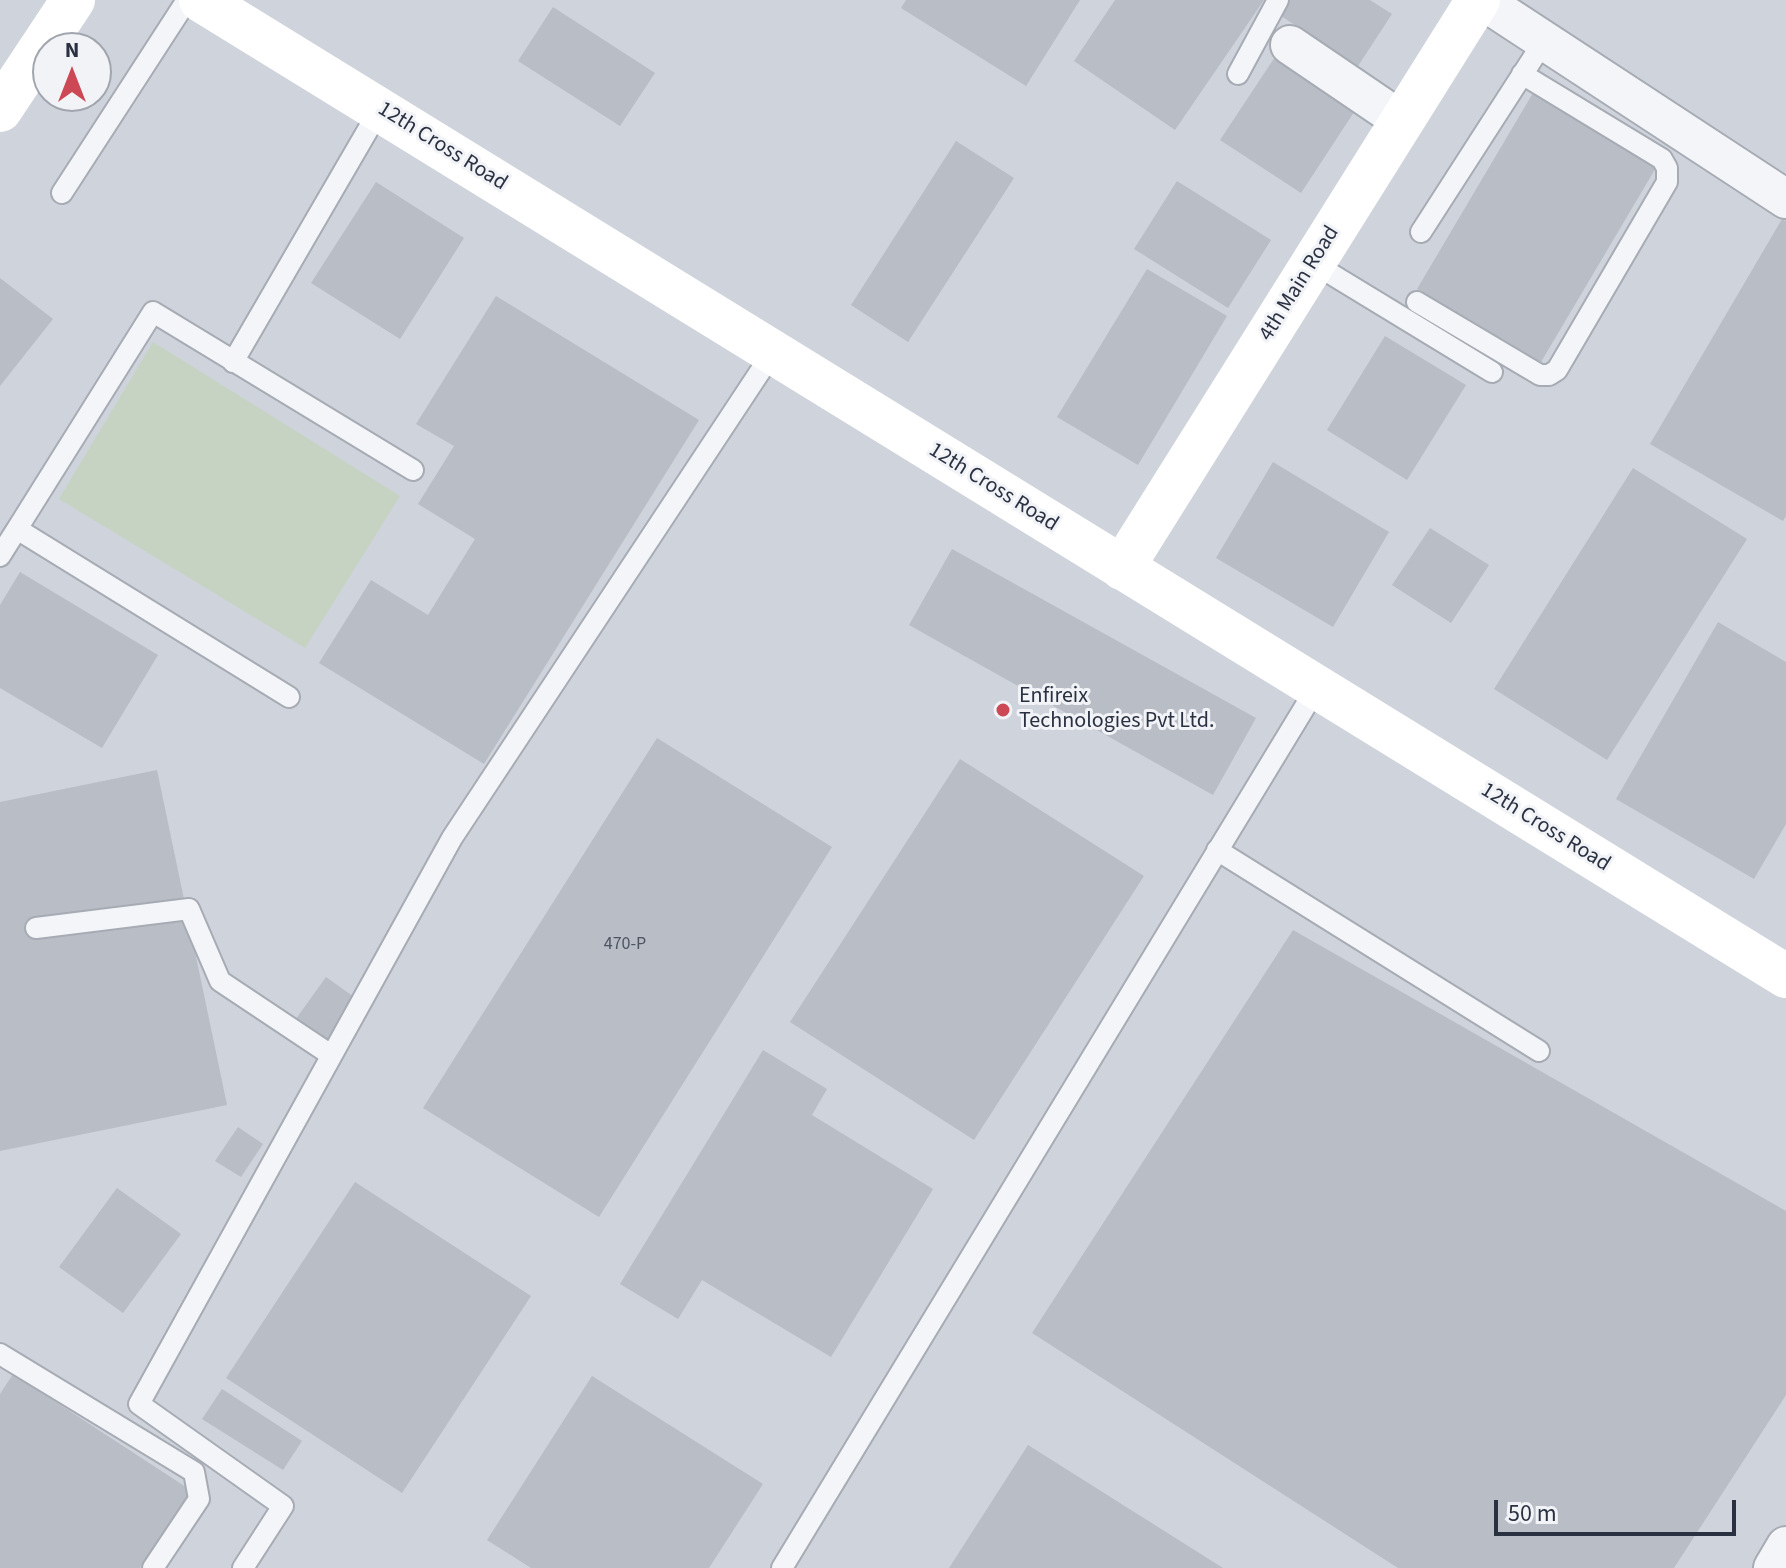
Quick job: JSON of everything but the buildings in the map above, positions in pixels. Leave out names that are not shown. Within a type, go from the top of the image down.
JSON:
[{"type":"street","points":[[0,110],[73,0]]},
{"type":"street","name":"12th Cross Road","points":[[201,0],[1786,976]]},
{"type":"street","points":[[1480,0],[1786,199]]},
{"type":"street","name":"4th Main Road","points":[[1122,568],[1480,0]]},
{"type":"street","points":[[1290,45],[1402,121]]},
{"type":"street","points":[[1773,1568],[1786,1546]]},
{"type":"lane","points":[[62,193],[187,0]]},
{"type":"lane","points":[[1238,74],[1278,0]]},
{"type":"lane","points":[[1421,232],[1544,41]]},
{"type":"lane","points":[[1417,302],[1540,375],[1549,375],[1557,370],[1667,182],[1667,168],[1662,159],[1522,74]]},
{"type":"lane","points":[[233,362],[380,109]]},
{"type":"lane","points":[[1313,263],[1492,372]]},
{"type":"lane","points":[[0,556],[153,312],[413,470]]},
{"type":"lane","points":[[243,1568],[283,1506],[139,1404],[452,838],[773,352]]},
{"type":"lane","points":[[17,529],[289,697]]},
{"type":"lane","points":[[782,1568],[1317,687]]},
{"type":"lane","points":[[1217,850],[1539,1051]]},
{"type":"lane","points":[[36,928],[189,909],[220,981],[331,1055]]},
{"type":"lane","points":[[0,1354],[194,1472],[199,1499],[153,1568]]},
{"type":"shaded area","points":[[0,0],[1786,0],[1786,1568],[0,1568]]},
{"type":"green space","points":[[153,342],[400,496],[305,648],[59,499]]},
{"type":"place","name":"Enfireix Technologies Pvt Ltd.","points":[[1003,710]]}]
